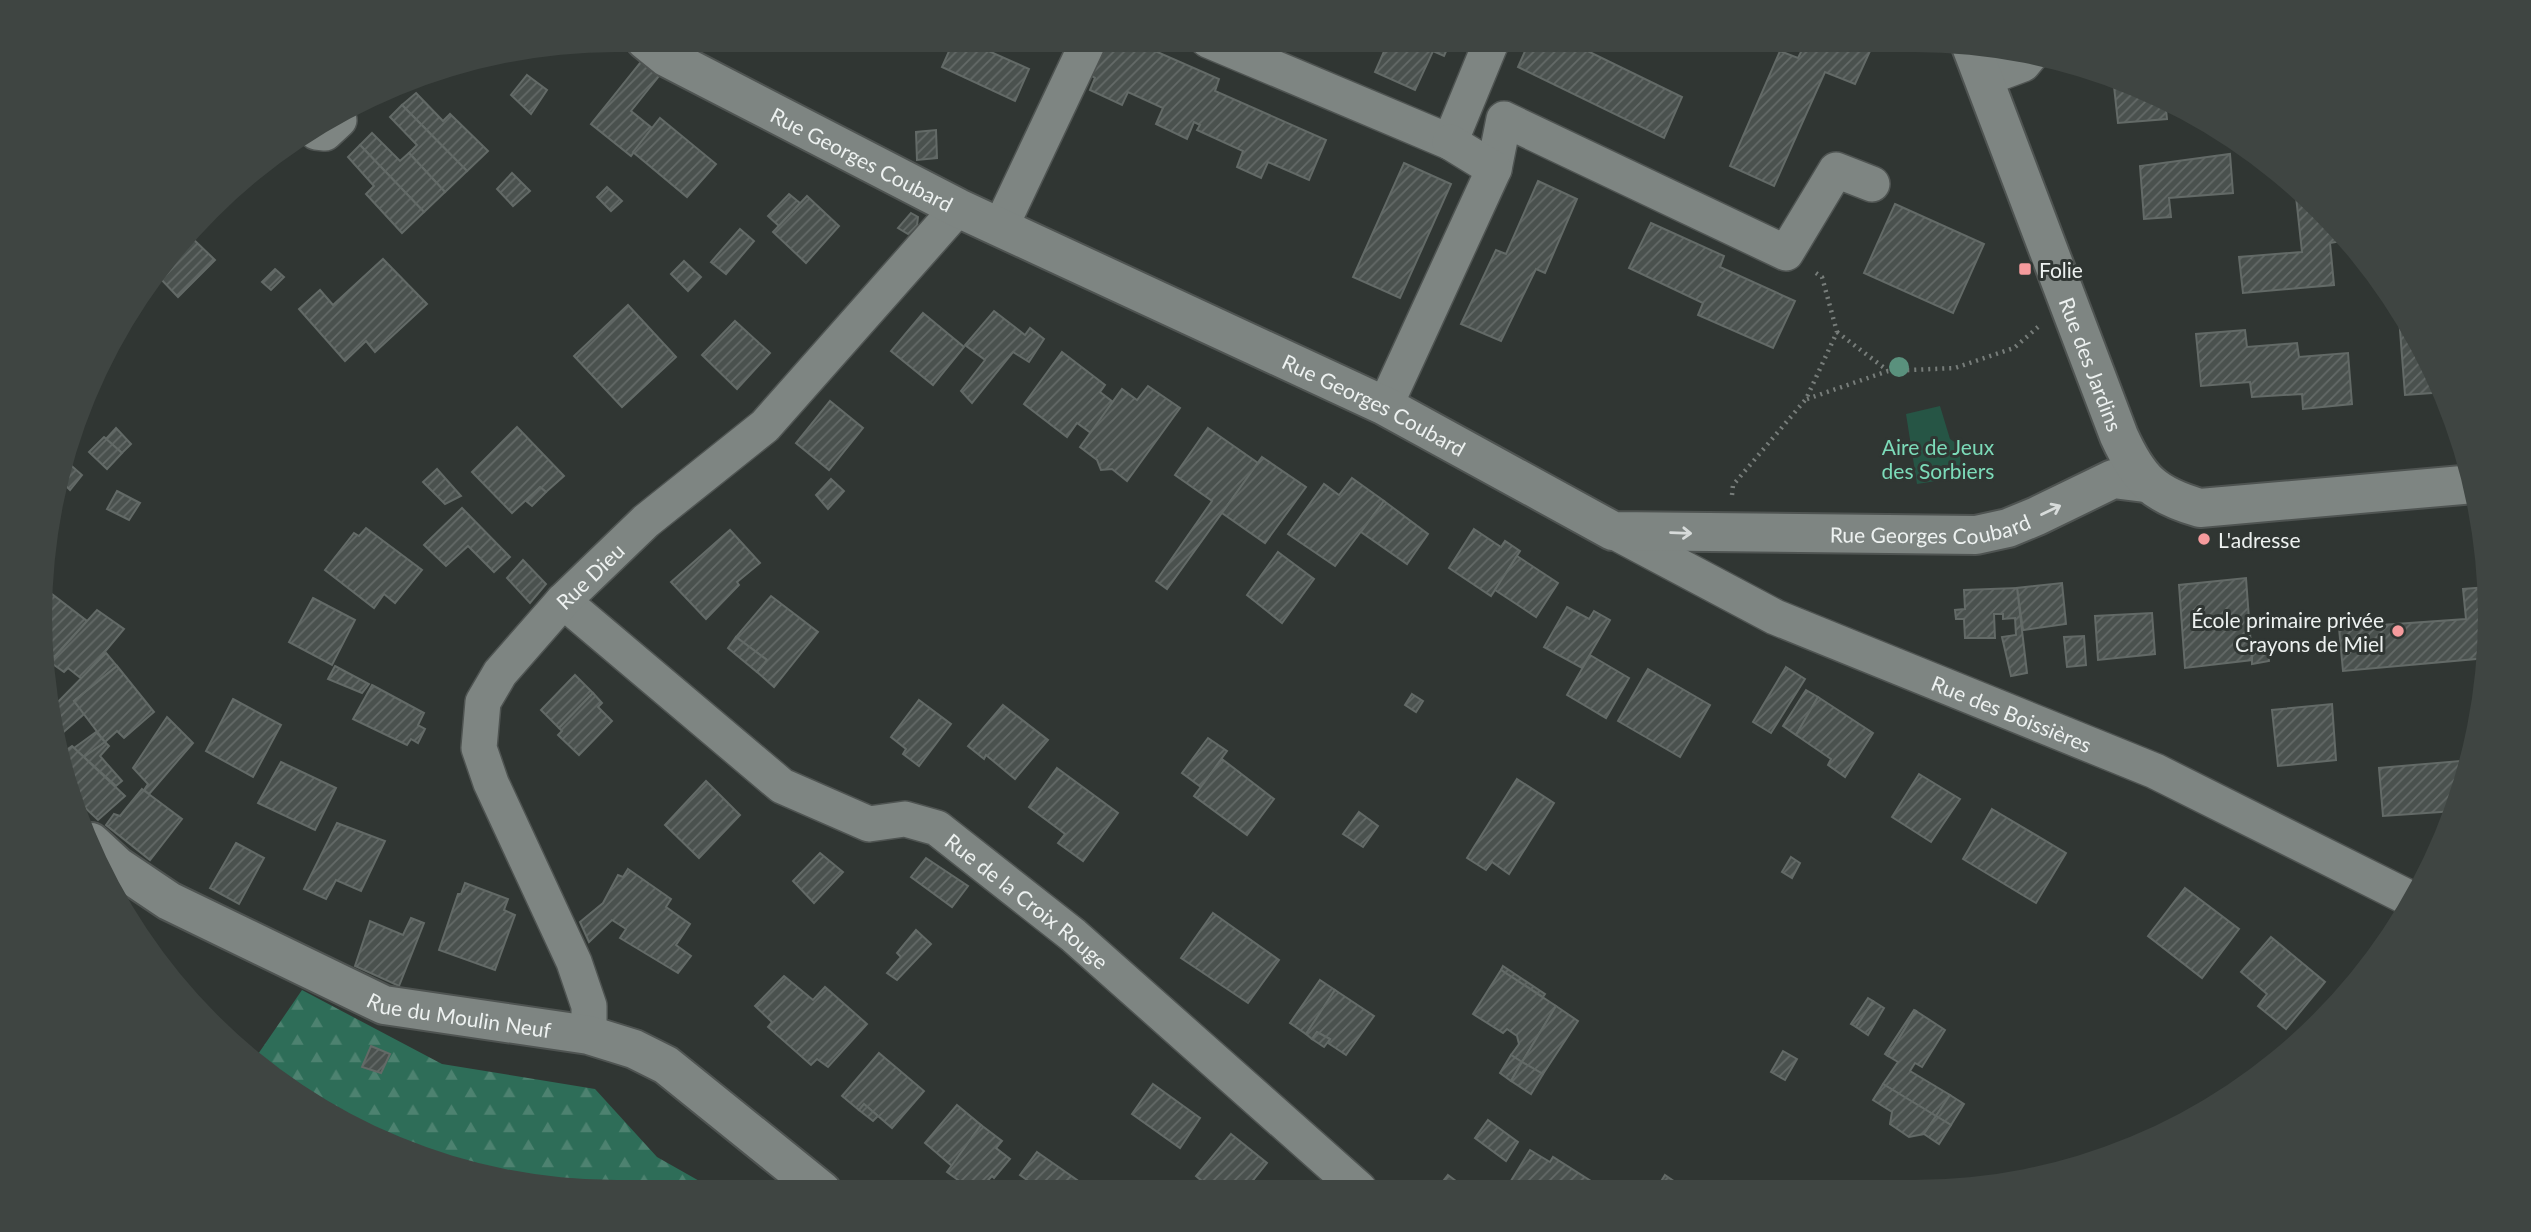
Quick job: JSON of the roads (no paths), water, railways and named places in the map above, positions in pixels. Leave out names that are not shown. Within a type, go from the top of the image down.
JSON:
[{"type":"street","name":"Rue Georges Coubard","points":[[660,52],[958,208],[1385,406],[1612,531],[1976,535],[2028,520],[2113,479],[2145,482]]},
{"type":"street","points":[[1001,226],[1083,52]]},
{"type":"street","points":[[1236,52],[1450,142],[1494,169]]},
{"type":"street","points":[[1450,142],[1487,52]]},
{"type":"street","points":[[1977,62],[2024,63]]},
{"type":"street","name":"Rue des Jardins","points":[[1977,62],[2119,436],[2130,460],[2145,482]]},
{"type":"street","points":[[1385,406],[1494,169],[1504,119],[1786,253],[1836,170],[1872,184]]},
{"type":"street","name":"Rue Dieu","points":[[589,1035],[589,1006],[574,962],[491,783],[480,748],[483,702],[500,673],[563,601],[646,521],[765,426],[958,208]]},
{"type":"street","points":[[2145,482],[2169,500],[2200,508],[2463,485]]},
{"type":"street","name":"Rue des Boissières","points":[[1612,531],[1775,617],[2155,771],[2404,896]]},
{"type":"street","name":"Rue de la Croix Rouge","points":[[563,601],[782,786],[869,824],[905,819],[937,828],[1073,935],[1349,1180]]},
{"type":"street","name":"Rue du Moulin Neuf","points":[[107,857],[169,901],[384,1005],[589,1035],[634,1049],[666,1065],[808,1180]]},
{"type":"place","name":"Folie","points":[[2025,269]]},
{"type":"place","name":"L'adresse","points":[[2204,539]]},
{"type":"place","name":"École primaire privée Crayons de Miel","points":[[2398,631]]},
{"type":"park label","name":"Aire de Jeux des Sorbiers","points":[[1938,458]]}]
